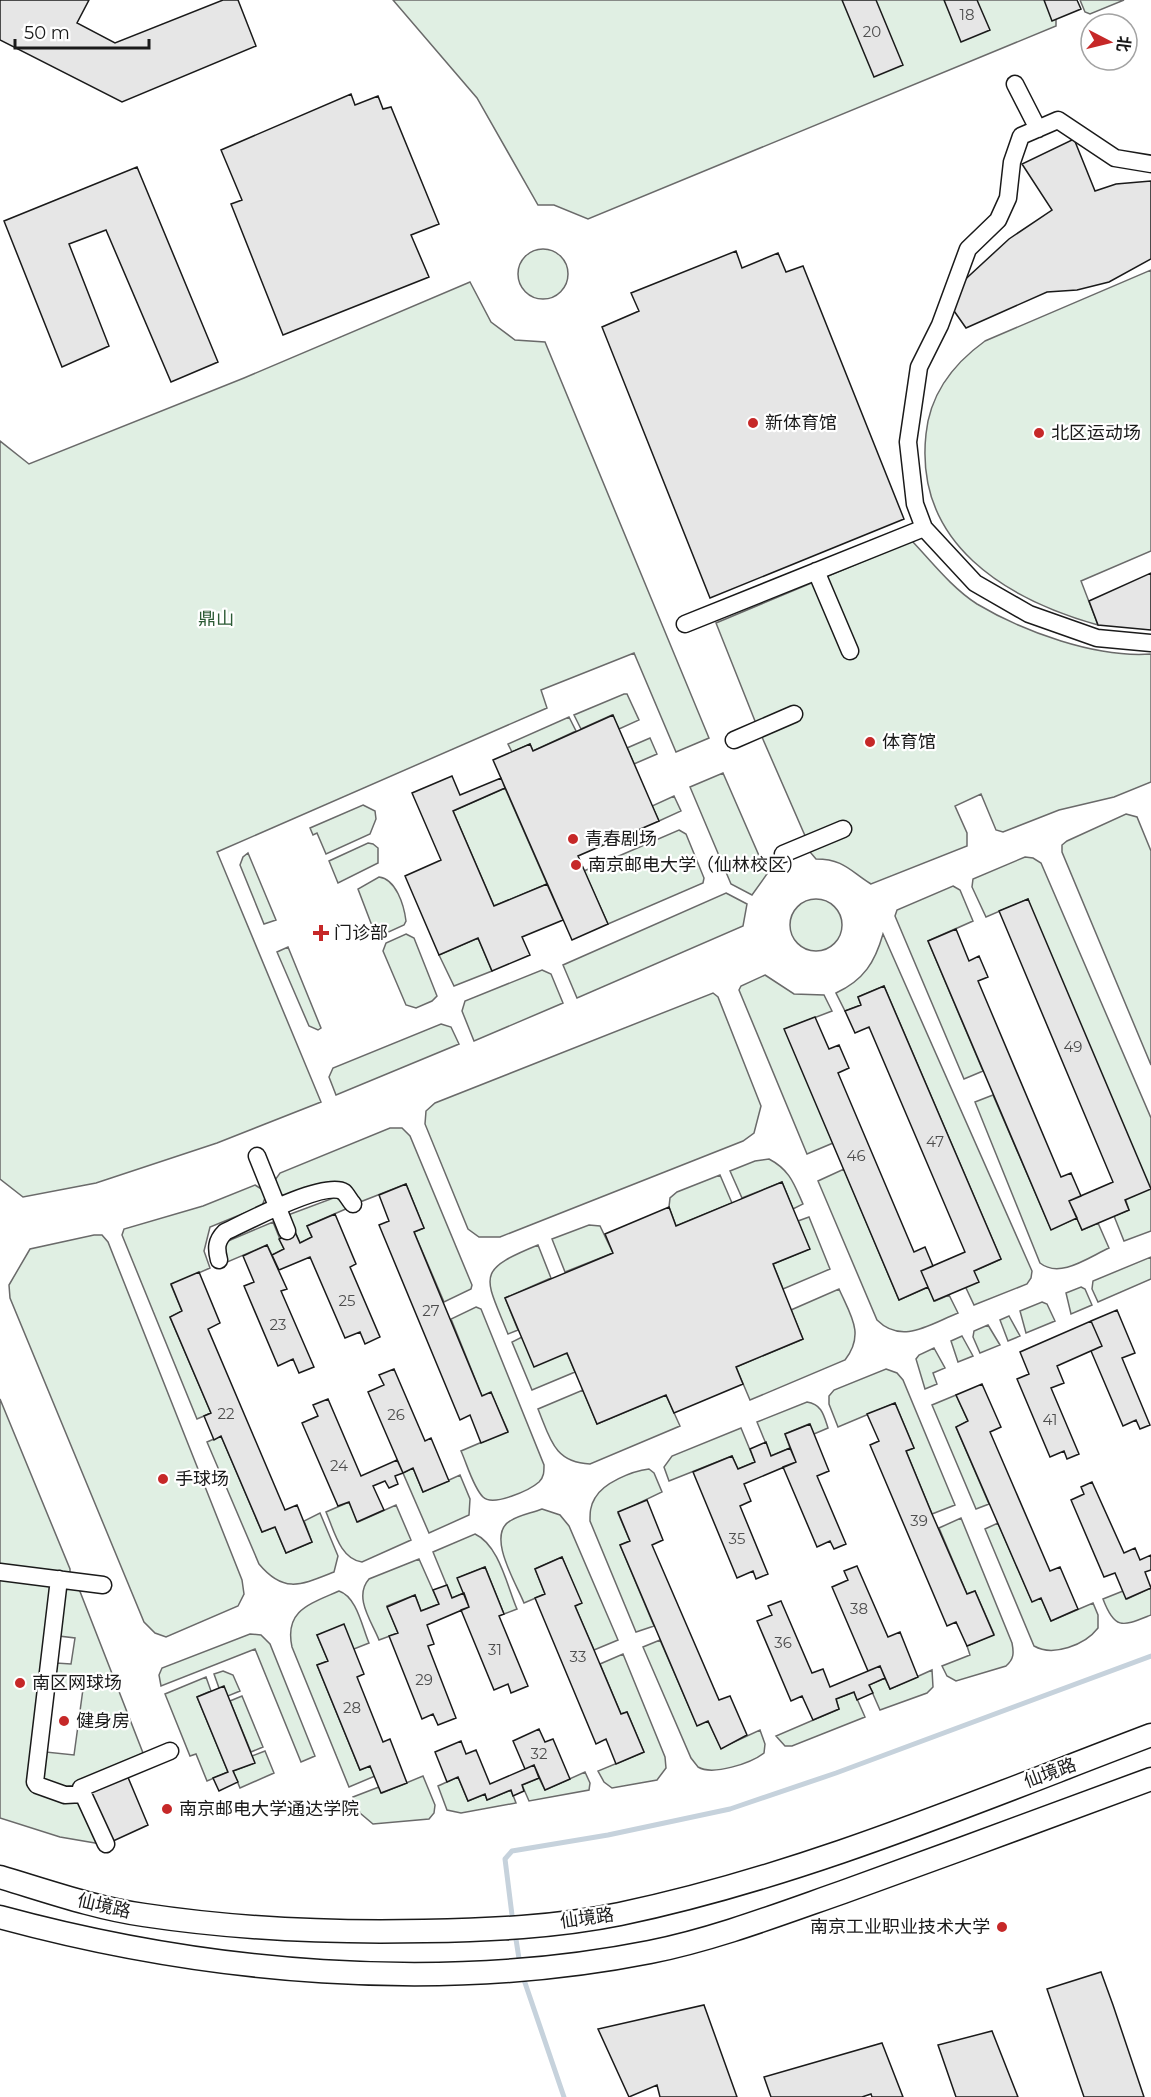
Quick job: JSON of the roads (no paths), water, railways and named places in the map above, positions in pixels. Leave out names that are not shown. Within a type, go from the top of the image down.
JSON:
[{"type":"main road","name":"仙境路","points":[[0,1877],[142,1915],[216,1923],[368,1932],[489,1930],[547,1924],[617,1915],[772,1874],[868,1841],[1151,1736]]},
{"type":"main road","name":"仙境路","points":[[0,1917],[81,1939],[214,1960],[354,1972],[493,1972],[555,1966],[651,1952],[753,1924],[1151,1779]]},
{"type":"street","points":[[1015,84],[1038,129]]},
{"type":"street","points":[[1151,164],[1116,158],[1058,120],[1021,136],[1003,209],[998,220],[968,249],[939,325],[919,367],[908,442],[915,504],[924,528],[975,583],[1029,614],[1097,638],[1151,643]]},
{"type":"street","points":[[685,624],[924,528]]},
{"type":"street","points":[[816,571],[850,651]]},
{"type":"street","points":[[734,740],[794,714]]},
{"type":"street","points":[[783,854],[843,829]]},
{"type":"street","points":[[257,1156],[287,1231]]},
{"type":"street","points":[[219,1260],[216,1248],[219,1238],[225,1232],[278,1208],[333,1189],[345,1193],[353,1204]]},
{"type":"street","points":[[0,1572],[103,1584]]},
{"type":"street","points":[[59,1579],[35,1782],[37,1785],[65,1795],[83,1794]]},
{"type":"street","points":[[106,1844],[81,1788],[171,1751]]},
{"type":"waterway","points":[[513,1923],[505,1859],[512,1851],[608,1835],[730,1809],[836,1773],[1151,1656]]},
{"type":"waterway","points":[[515,1933],[520,1965]]},
{"type":"waterway","points":[[522,1974],[564,2097]]},
{"type":"place","name":"新体育馆","points":[[753,423]]},
{"type":"place","name":"北区运动场","points":[[1039,433]]},
{"type":"place","name":"体育馆","points":[[870,742]]},
{"type":"place","name":"青春剧场","points":[[573,839]]},
{"type":"place","name":"南京邮电大学（仙林校区）","points":[[576,865]]},
{"type":"place","name":"门诊部","points":[[321,933]]},
{"type":"place","name":"手球场","points":[[163,1479]]},
{"type":"place","name":"南区网球场","points":[[20,1683]]},
{"type":"place","name":"健身房","points":[[64,1721]]},
{"type":"place","name":"南京邮电大学通达学院","points":[[167,1809]]},
{"type":"place","name":"南京工业职业技术大学","points":[[1002,1927]]},
{"type":"park label","name":"鼎山","points":[[216,619]]}]
